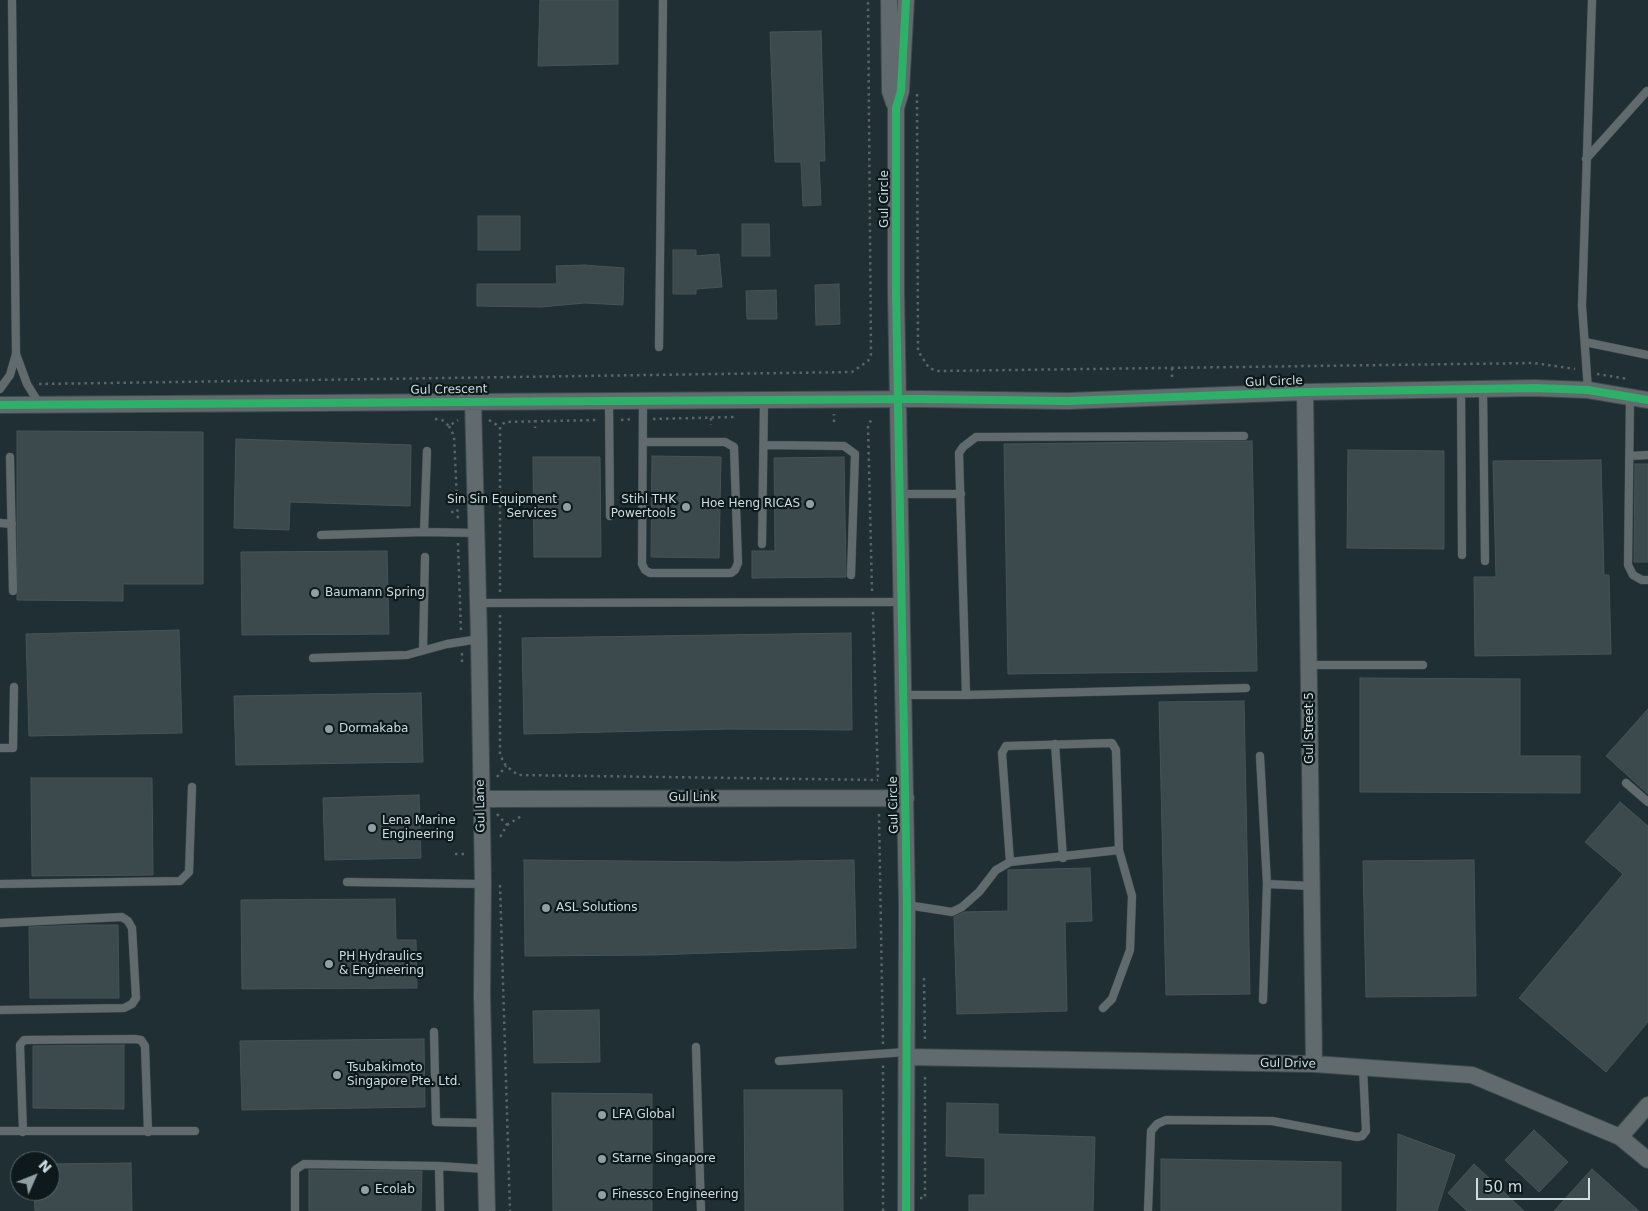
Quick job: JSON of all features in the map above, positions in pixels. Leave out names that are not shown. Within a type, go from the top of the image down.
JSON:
[{"type":"street","name":"Gul Circle","points":[[889,0],[890,91],[896,108]]},
{"type":"street","name":"Gul Circle","points":[[906,0],[901,91],[896,108],[907,905],[906,1211]]},
{"type":"street","name":"Gul Circle","points":[[899,399],[1068,401],[1304,392],[1483,390],[1534,386],[1588,390],[1648,400]]},
{"type":"street","name":"Gul Street 5","points":[[1304,392],[1310,664],[1314,1064]]},
{"type":"street","name":"Gul Crescent","points":[[0,405],[899,399]]},
{"type":"street","name":"Gul Lane","points":[[472,401],[479,639],[489,799],[483,884],[482,986],[487,1211]]},
{"type":"street","name":"Gul Link","points":[[489,799],[906,798]]},
{"type":"street","name":"Gul Drive","points":[[906,1054],[1314,1064],[1472,1075],[1620,1137],[1648,1160]]},
{"type":"street","points":[[1620,1137],[1648,1105]]},
{"type":"lane","points":[[0,390],[10,375],[16,354],[12,0]]},
{"type":"lane","points":[[659,346],[663,0]]},
{"type":"lane","points":[[1588,390],[1582,306],[1592,0]]},
{"type":"lane","points":[[1586,159],[1646,91]]},
{"type":"lane","points":[[1585,342],[1648,355]]},
{"type":"lane","points":[[16,354],[26,384],[41,406]]},
{"type":"lane","points":[[1460,389],[1462,555]]},
{"type":"lane","points":[[1483,390],[1485,561]]},
{"type":"lane","points":[[1630,397],[1628,565],[1633,575],[1642,580],[1648,580]]},
{"type":"lane","points":[[762,544],[764,401]]},
{"type":"lane","points":[[609,402],[610,516]]},
{"type":"lane","points":[[643,402],[642,564],[645,570],[650,573],[731,572],[735,570],[738,563],[734,447],[725,442],[643,442]]},
{"type":"lane","points":[[966,696],[960,453],[963,447],[976,437],[1244,436]]},
{"type":"lane","points":[[764,446],[844,446],[855,454],[851,575]]},
{"type":"lane","points":[[424,532],[427,451]]},
{"type":"lane","points":[[1630,456],[1648,455]]},
{"type":"lane","points":[[10,458],[13,592]]},
{"type":"lane","points":[[901,494],[961,494]]},
{"type":"lane","points":[[0,524],[12,524]]},
{"type":"lane","points":[[321,535],[424,532],[477,534]]},
{"type":"lane","points":[[424,650],[425,557]]},
{"type":"lane","points":[[479,603],[903,602]]},
{"type":"lane","points":[[313,658],[407,655],[479,639]]},
{"type":"lane","points":[[1310,664],[1423,665]]},
{"type":"lane","points":[[0,748],[13,748],[14,687]]},
{"type":"lane","points":[[904,695],[966,696],[1246,688]]},
{"type":"lane","points":[[1010,862],[1002,753],[1006,746],[1112,743],[1116,750],[1120,850],[1132,896],[1130,950],[1112,999],[1103,1008]]},
{"type":"lane","points":[[1055,744],[1063,858]]},
{"type":"lane","points":[[1260,756],[1267,884],[1263,1000]]},
{"type":"lane","points":[[1626,783],[1648,802]]},
{"type":"lane","points":[[0,884],[180,881],[189,872],[192,788]]},
{"type":"lane","points":[[907,905],[952,912],[962,907],[978,892],[996,870],[1010,862],[1063,858],[1120,850]]},
{"type":"lane","points":[[347,882],[483,884]]},
{"type":"lane","points":[[1267,884],[1311,886]]},
{"type":"lane","points":[[0,923],[122,917],[128,921],[132,928],[136,998],[132,1004],[124,1008],[0,1010]]},
{"type":"lane","points":[[434,1032],[436,1122],[485,1123]]},
{"type":"lane","points":[[23,1132],[20,1045],[24,1040],[135,1038],[141,1040],[145,1046],[148,1132]]},
{"type":"lane","points":[[696,1047],[701,1211]]},
{"type":"lane","points":[[779,1061],[906,1054]]},
{"type":"lane","points":[[1148,1211],[1151,1131],[1157,1124],[1166,1120],[1272,1121],[1362,1136],[1366,1131],[1363,1068]]},
{"type":"lane","points":[[0,1131],[195,1131]]},
{"type":"lane","points":[[294,1211],[295,1170],[304,1164],[439,1166],[486,1169]]},
{"type":"lane","points":[[439,1166],[440,1211]]},
{"type":"path","points":[[26,384],[852,372],[868,361],[871,354],[868,0]]},
{"type":"path","points":[[917,88],[918,351],[929,368],[938,371],[1534,363],[1630,380]]},
{"type":"path","points":[[737,417],[505,422],[500,427],[500,755],[506,766],[518,775],[878,780]]},
{"type":"path","points":[[499,848],[499,838],[507,825],[497,814],[489,799],[496,778],[506,766]]},
{"type":"path","points":[[500,878],[510,1211]]},
{"type":"building","points":[[540,0],[618,0],[618,64],[538,66]]},
{"type":"building","points":[[821,31],[825,161],[819,161],[821,205],[803,206],[801,162],[775,162],[770,32]]},
{"type":"building","points":[[478,216],[520,216],[520,250],[478,250]]},
{"type":"building","points":[[742,224],[769,224],[770,256],[742,256]]},
{"type":"building","points":[[673,250],[696,250],[696,256],[719,254],[722,287],[696,289],[696,294],[673,294]]},
{"type":"building","points":[[584,265],[624,268],[623,305],[585,303],[541,307],[477,306],[477,284],[557,284],[556,266]]},
{"type":"building","points":[[839,284],[840,324],[816,325],[815,285]]},
{"type":"building","points":[[776,290],[777,319],[747,319],[746,291]]},
{"type":"building","points":[[17,431],[203,432],[203,584],[123,584],[123,601],[17,600]]},
{"type":"building","points":[[236,439],[411,445],[410,506],[290,502],[289,530],[234,528]]},
{"type":"building","points":[[1252,441],[1257,671],[1008,674],[1004,444]]},
{"type":"building","points":[[1348,450],[1444,451],[1444,549],[1347,548]]},
{"type":"building","name":"Stihl THK Powertools","points":[[652,456],[721,457],[719,558],[651,557]]},
{"type":"building","name":"Sin Sin Equipment Services","points":[[533,457],[600,457],[601,557],[534,557]]},
{"type":"building","name":"Hoe Heng RICAS","points":[[844,457],[846,577],[752,578],[752,551],[775,551],[774,458]]},
{"type":"building","points":[[1601,460],[1604,575],[1609,575],[1611,654],[1475,656],[1474,577],[1496,577],[1493,461]]},
{"type":"building","points":[[1635,464],[1648,464],[1648,562],[1634,562]]},
{"type":"building","name":"Baumann Spring","points":[[387,551],[389,634],[242,635],[241,552]]},
{"type":"building","points":[[179,630],[182,733],[29,736],[26,634]]},
{"type":"building","points":[[851,633],[852,730],[729,729],[524,734],[522,638]]},
{"type":"building","points":[[1360,678],[1520,679],[1520,756],[1580,756],[1580,793],[1360,792]]},
{"type":"building","name":"Dormakaba","points":[[421,693],[423,762],[236,765],[234,696]]},
{"type":"building","points":[[1244,701],[1250,994],[1166,995],[1159,702]]},
{"type":"building","points":[[1648,709],[1648,794],[1606,756]]},
{"type":"building","points":[[31,778],[152,778],[153,875],[32,876]]},
{"type":"building","name":"Lena Marine Engineering","points":[[419,795],[421,858],[325,860],[323,798]]},
{"type":"building","points":[[1620,802],[1648,826],[1648,1022],[1606,1072],[1519,998],[1623,874],[1585,842]]},
{"type":"building","points":[[524,860],[735,862],[854,860],[856,948],[653,955],[525,956]]},
{"type":"building","points":[[1474,860],[1476,996],[1366,997],[1363,861]]},
{"type":"building","points":[[1090,868],[1092,921],[1065,922],[1067,1011],[957,1014],[954,917],[964,912],[1008,911],[1008,870]]},
{"type":"building","name":"PH Hydraulics & Engineering","points":[[395,899],[396,940],[416,940],[417,988],[242,989],[241,900]]},
{"type":"building","points":[[118,925],[119,998],[30,998],[29,927]]},
{"type":"building","points":[[599,1010],[600,1062],[534,1063],[533,1011]]},
{"type":"building","points":[[424,1039],[425,1107],[242,1110],[240,1041]]},
{"type":"building","points":[[124,1045],[124,1109],[33,1108],[33,1046]]},
{"type":"building","points":[[744,1090],[842,1090],[843,1211],[745,1211]]},
{"type":"building","points":[[552,1093],[652,1094],[652,1211],[553,1211]]},
{"type":"building","points":[[947,1103],[998,1104],[998,1134],[1095,1137],[1093,1211],[969,1211],[969,1195],[985,1195],[985,1158],[946,1156]]},
{"type":"building","points":[[1534,1130],[1568,1162],[1539,1192],[1505,1160]]},
{"type":"building","points":[[1398,1134],[1455,1155],[1437,1211],[1397,1211]]},
{"type":"building","points":[[1161,1159],[1341,1162],[1341,1211],[1161,1211]]},
{"type":"building","points":[[131,1163],[132,1211],[35,1211],[34,1201],[60,1201],[60,1164]]},
{"type":"building","points":[[1474,1164],[1524,1211],[1467,1211],[1448,1193]]},
{"type":"building","points":[[1592,1169],[1639,1211],[1554,1211]]},
{"type":"building","name":"Ecolab","points":[[309,1170],[422,1171],[421,1211],[309,1211]]},
{"type":"cycle path","points":[[906,0],[901,91],[896,108],[896,291],[907,905],[906,1211]]},
{"type":"cycle path","points":[[0,405],[919,399],[1068,401],[1305,392],[1535,388],[1588,390],[1648,400]]},
{"type":"place","name":"Hoe Heng RICAS","points":[[810,504]]},
{"type":"place","name":"Sin Sin Equipment Services","points":[[567,507]]},
{"type":"place","name":"Stihl THK Powertools","points":[[686,507]]},
{"type":"place","name":"Baumann Spring","points":[[315,593]]},
{"type":"place","name":"Dormakaba","points":[[329,729]]},
{"type":"place","name":"Lena Marine Engineering","points":[[372,828]]},
{"type":"place","name":"ASL Solutions","points":[[546,908]]},
{"type":"place","name":"PH Hydraulics & Engineering","points":[[329,964]]},
{"type":"place","name":"Tsubakimoto Singapore Pte. Ltd.","points":[[337,1075]]},
{"type":"place","name":"LFA Global","points":[[602,1115]]},
{"type":"place","name":"Starne Singapore","points":[[602,1159]]},
{"type":"place","name":"Ecolab","points":[[365,1190]]},
{"type":"place","name":"Finessco Engineering","points":[[602,1195]]}]
